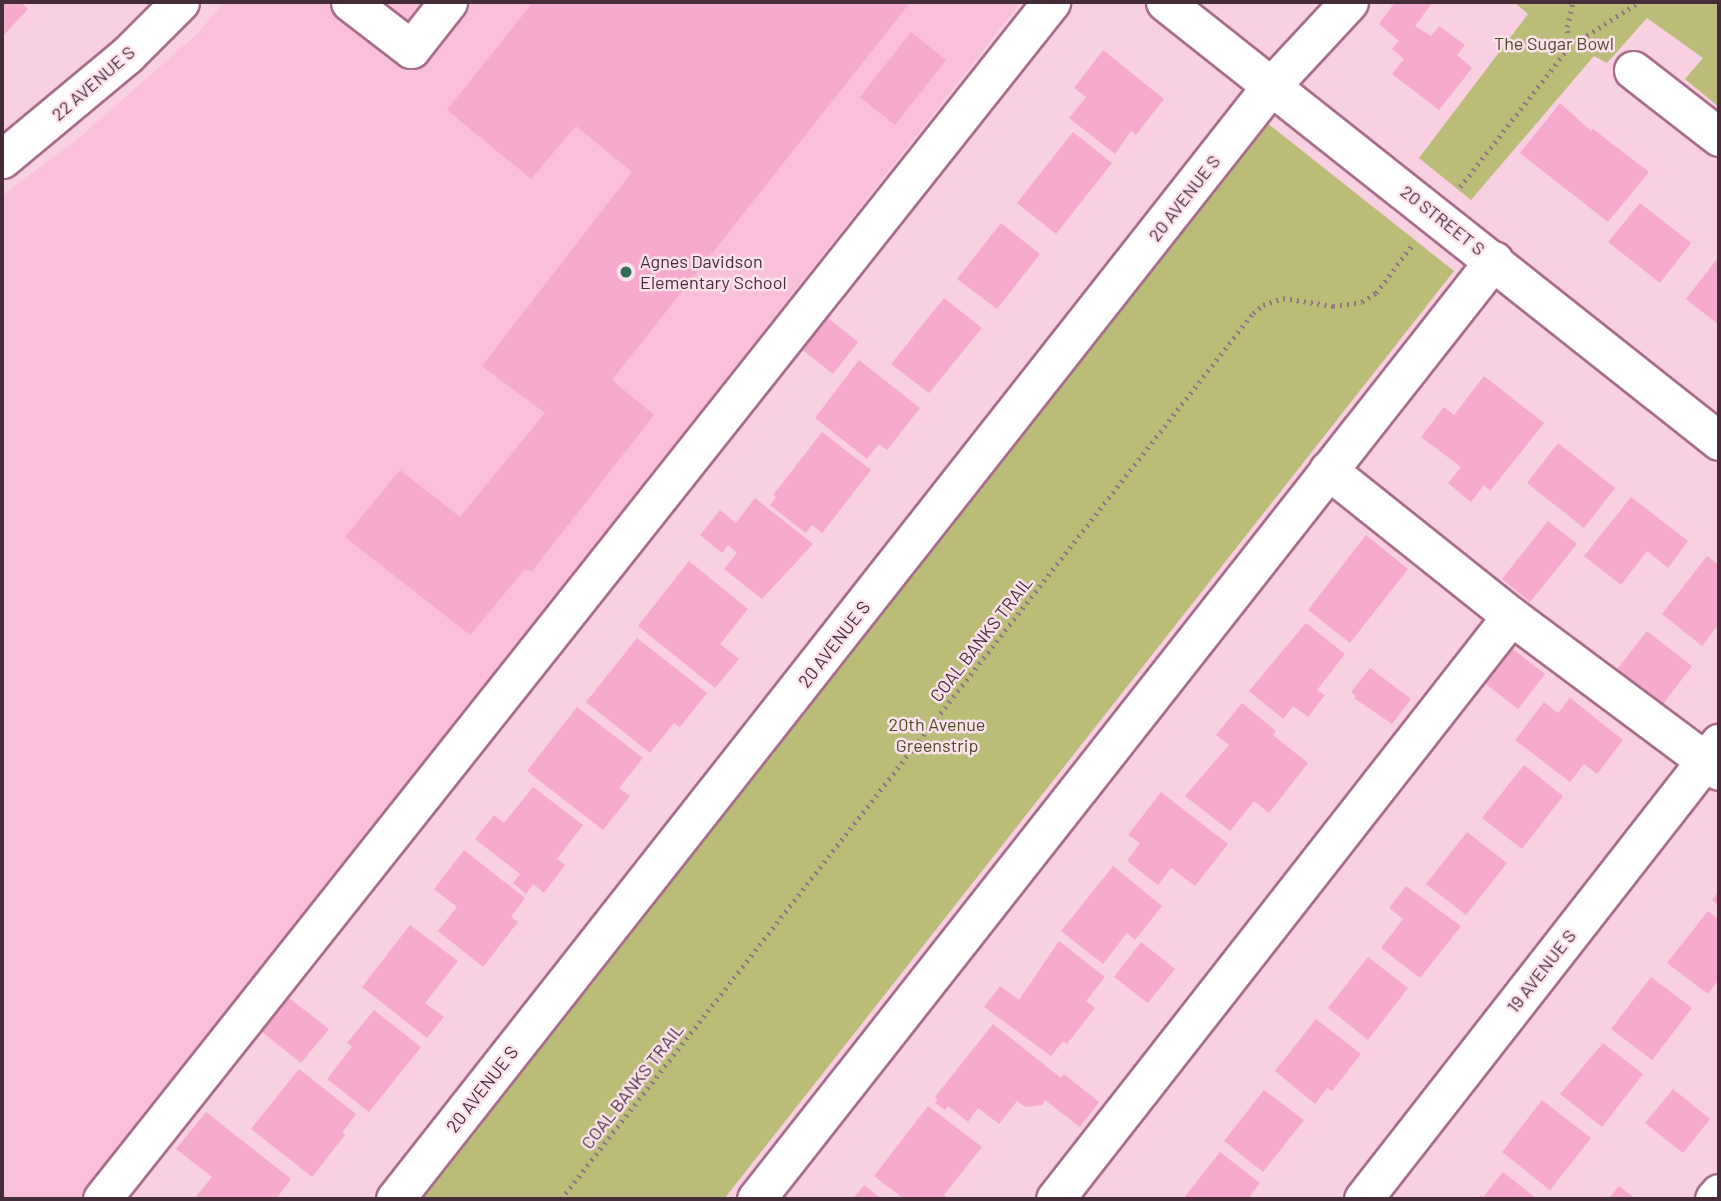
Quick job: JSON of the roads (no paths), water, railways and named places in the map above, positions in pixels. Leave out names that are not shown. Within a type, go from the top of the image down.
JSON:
[{"type":"street","name":"22 AVENUE S","points":[[2,159],[127,55],[180,2]]},
{"type":"street","points":[[350,2],[411,49],[449,2]]},
{"type":"street","points":[[102,1199],[1051,2]]},
{"type":"street","name":"20 STREET S","points":[[1165,2],[1494,260],[1719,441]]},
{"type":"street","name":"20 AVENUE S","points":[[395,1199],[1270,87],[1349,2]]},
{"type":"street","points":[[1633,71],[1719,137]]},
{"type":"street","points":[[756,1199],[1494,260]]},
{"type":"street","points":[[1328,470],[1511,616],[1714,758]]},
{"type":"street","points":[[1055,1199],[1511,616]]},
{"type":"street","name":"19 AVENUE S","points":[[1363,1199],[1714,758]]},
{"type":"street","points":[[1714,1199],[1719,1193]]},
{"type":"place","name":"Agnes Davidson Elementary School","points":[[626,272]]},
{"type":"park label","name":"The Sugar Bowl","points":[[1554,43]]},
{"type":"park label","name":"20th Avenue Greenstrip","points":[[937,735]]}]
